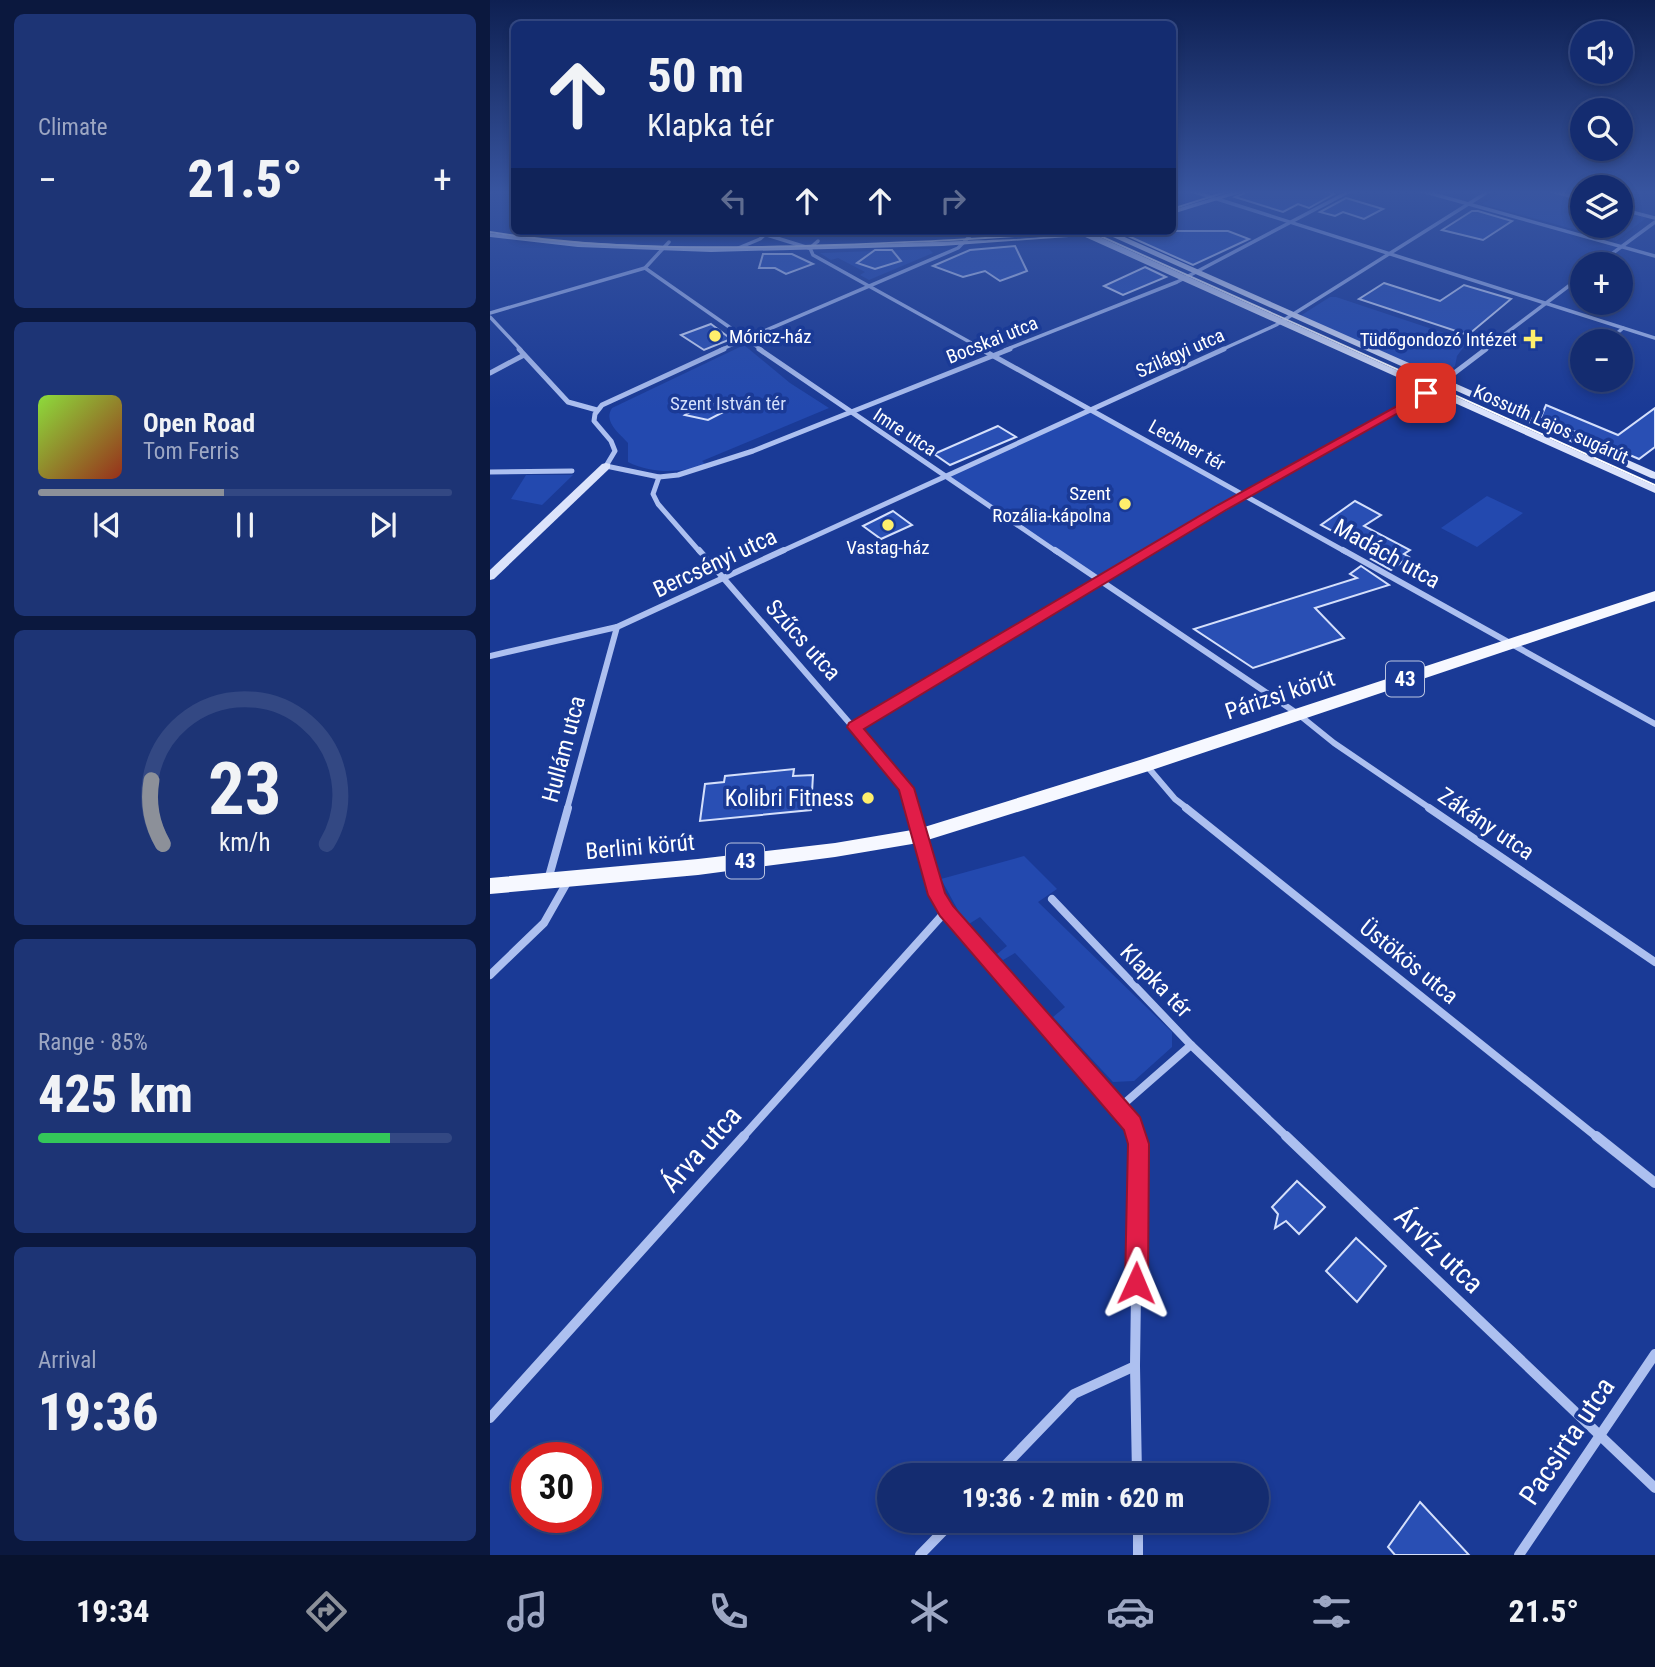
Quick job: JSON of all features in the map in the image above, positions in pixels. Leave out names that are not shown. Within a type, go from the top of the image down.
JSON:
[{"type":"main road","name":"Párizsi körút","points":[[918,836],[1146,765],[1655,596]]},
{"type":"main road","name":"Berlini körút","points":[[490,886],[734,863],[918,836]]},
{"type":"street","points":[[597,410],[568,402],[490,315],[645,268],[649,264]]},
{"type":"street","points":[[829,264],[1090,409]]},
{"type":"street","points":[[490,576],[613,457],[614,446],[594,421],[597,410],[614,398],[917,264]]},
{"type":"street","name":"Kossuth Lajos sugárút","points":[[1152,264],[1655,491]]},
{"type":"street","name":"Kossuth Lajos sugárút","points":[[1175,264],[1655,476]]},
{"type":"street","points":[[1184,278],[1211,264]]},
{"type":"street","points":[[1282,322],[1375,264]]},
{"type":"street","points":[[1420,264],[1655,338]]},
{"type":"street","points":[[645,268],[849,412]]},
{"type":"street","name":"Bocskai utca","points":[[849,412],[1184,278]]},
{"type":"street","points":[[1443,383],[1570,285]]},
{"type":"street","name":"Szilágyi utca","points":[[1090,409],[1282,322]]},
{"type":"street","points":[[490,373],[524,355]]},
{"type":"street","name":"Kossuth Lajos sugárút","points":[[1432,390],[1443,383]]},
{"type":"street","points":[[1245,495],[1432,390]]},
{"type":"street","points":[[946,476],[1090,409]]},
{"type":"street","name":"Lechner tér","points":[[855,727],[1245,495],[1090,409]]},
{"type":"street","points":[[606,466],[659,477],[678,475],[708,467],[849,412]]},
{"type":"street","name":"Imre utca","points":[[849,412],[946,476]]},
{"type":"street","points":[[490,472],[572,471]]},
{"type":"street","points":[[946,476],[1103,581]]},
{"type":"street","name":"Bercsényi utca","points":[[490,656],[617,627],[946,476]]},
{"type":"street","name":"Szűcs utca","points":[[659,477],[653,494],[658,504],[906,788],[918,836]]},
{"type":"street","name":"Madách utca","points":[[1245,495],[1655,724]]},
{"type":"street","name":"Zákány utca","points":[[1103,581],[1298,714],[1334,743],[1655,962]]},
{"type":"street","name":"Hullám utca","points":[[548,880],[617,627]]},
{"type":"street","name":"Üstökös utca","points":[[1146,765],[1175,799],[1655,1183]]},
{"type":"street","points":[[918,836],[937,895],[946,911],[1132,1125],[1138,1144],[1135,1366],[1137,1463]]},
{"type":"street","points":[[490,975],[544,923],[570,878]]},
{"type":"street","name":"Klapka tér","points":[[1052,899],[1191,1045],[1119,1108]]},
{"type":"street","name":"Árva utca","points":[[490,1418],[946,911]]},
{"type":"street","name":"Árvíz utca","points":[[1191,1045],[1655,1488]]},
{"type":"street","name":"Pacsirta utca","points":[[1519,1555],[1655,1354]]},
{"type":"street","points":[[1008,1463],[1074,1394],[1135,1366]]},
{"type":"street","points":[[920,1555],[941,1533]]},
{"type":"street","points":[[1138,1533],[1139,1555]]},
{"type":"green space","points":[[849,264],[908,264],[869,280],[860,275],[865,272]]},
{"type":"green space","points":[[1330,297],[1468,341],[1457,356],[1455,366],[1446,373],[1435,375],[1300,316]]},
{"type":"green space","name":"Szent István tér","points":[[744,345],[790,383],[829,408],[702,461],[706,465],[696,468],[656,470],[628,462],[628,443],[609,418],[612,408]]},
{"type":"green space","points":[[1090,409],[1245,495],[1103,581],[946,476]]},
{"type":"green space","points":[[526,475],[573,475],[542,505],[511,499]]},
{"type":"green space","points":[[1487,496],[1523,513],[1477,547],[1441,528]]},
{"type":"green space","points":[[1024,856],[1057,889],[1038,902],[1172,1032],[1172,1047],[1134,1081],[1113,1082],[1053,1017],[1065,1007],[1015,953],[1003,960],[997,954],[1007,946],[980,917],[969,924],[959,912],[941,879]]},
{"type":"building","points":[[760,264],[813,264],[786,274],[775,268],[759,268]]},
{"type":"building","points":[[859,264],[893,264],[875,269]]},
{"type":"building","points":[[939,264],[1023,264],[1027,271],[1000,281],[985,271],[963,277],[933,266]]},
{"type":"building","points":[[1145,267],[1166,277],[1123,295],[1104,286]]},
{"type":"building","points":[[1384,283],[1440,301],[1464,285],[1511,299],[1468,335],[1359,299]]},
{"type":"building","name":"Móricz-ház","points":[[711,324],[731,339],[704,350],[681,335]]},
{"type":"building","points":[[704,403],[733,407],[708,420],[685,415]]},
{"type":"building","points":[[1546,405],[1618,435],[1655,408],[1655,447],[1639,459],[1541,417]]},
{"type":"building","points":[[998,426],[1016,437],[950,465],[934,454]]},
{"type":"building","points":[[1355,501],[1381,515],[1364,526],[1410,550],[1404,554],[1409,557],[1391,570],[1371,559],[1377,555],[1321,525]]},
{"type":"building","name":"Vastag-ház","points":[[893,511],[912,525],[881,539],[863,526]]},
{"type":"building","points":[[1361,566],[1389,585],[1315,608],[1344,638],[1253,668],[1194,629],[1357,578],[1350,574]]},
{"type":"building","points":[[794,769],[793,776],[813,775],[811,810],[700,821],[705,784],[724,782],[725,776]]},
{"type":"building","points":[[1297,1181],[1325,1207],[1299,1234],[1286,1221],[1275,1228],[1278,1214],[1272,1207]]},
{"type":"building","points":[[1356,1238],[1386,1266],[1357,1302],[1326,1271]]},
{"type":"building","points":[[1420,1502],[1469,1555],[1395,1555],[1388,1547]]},
{"type":"tram line","points":[[1162,264],[1655,485]]},
{"type":"place","name":"Móricz-ház","points":[[715,336]]},
{"type":"place","name":"Tüdőgondozó Intézet","points":[[1533,339]]},
{"type":"place","name":"Szent Rozália-kápolna","points":[[1125,504]]},
{"type":"place","name":"Vastag-ház","points":[[888,525]]},
{"type":"place","name":"Kolibri Fitness","points":[[868,798]]},
{"type":"route","points":[[1136,1283],[1138,1144],[1132,1125],[946,911],[937,895],[906,788],[855,727],[1222,508],[1426,393]]}]
